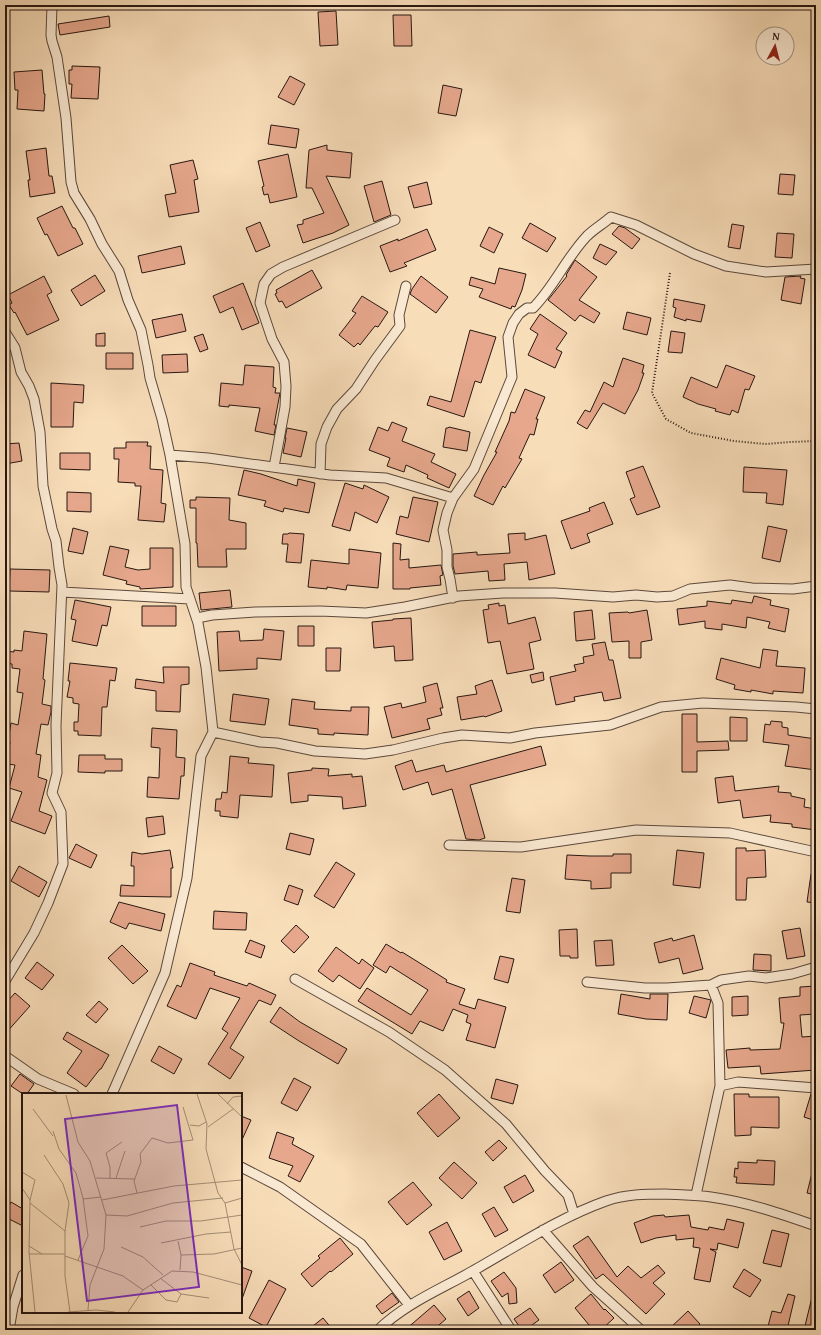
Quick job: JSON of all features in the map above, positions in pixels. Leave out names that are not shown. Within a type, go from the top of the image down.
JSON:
[{"type":"street","points":[[52,5],[52,41],[57,57],[66,118],[71,182],[74,193],[102,244],[119,271],[128,300],[141,330],[150,378],[162,419],[170,455],[185,544],[186,587],[197,618],[206,667],[213,732],[201,756],[187,878],[165,973],[112,1093]]},
{"type":"street","points":[[453,598],[447,567],[447,550],[443,530],[447,513],[453,498],[474,469],[512,377],[508,337],[513,323],[519,314],[527,308],[533,308],[541,300],[571,255],[587,236],[611,217],[636,225],[694,254],[726,266],[766,272],[816,269]]},
{"type":"street","points":[[274,468],[284,415],[286,386],[284,362],[272,339],[260,303],[264,284],[271,274],[283,267],[395,220]]},
{"type":"street","points":[[320,474],[321,444],[327,427],[337,409],[356,390],[375,360],[400,326],[399,315],[406,286]]},
{"type":"street","points":[[5,332],[15,348],[21,372],[34,399],[40,432],[43,486],[56,541],[62,585],[56,725],[57,774],[52,793],[62,812],[63,864],[48,903],[34,933],[5,981]]},
{"type":"street","points":[[170,455],[208,458],[320,474],[386,478],[453,498]]},
{"type":"street","points":[[197,618],[212,614],[255,612],[320,611],[366,613],[406,607],[459,596],[504,593],[555,593],[613,597],[657,597],[673,596],[690,589],[730,585],[752,588],[793,588],[816,586]]},
{"type":"street","points":[[62,592],[190,599]]},
{"type":"street","points":[[213,732],[260,742],[276,743],[315,751],[365,754],[393,750],[443,738],[462,736],[510,738],[535,732],[610,725],[661,707],[703,703],[816,709]]},
{"type":"street","points":[[449,845],[521,847],[636,830],[730,833],[816,852]]},
{"type":"street","points":[[587,982],[645,988],[712,985],[721,980],[749,976],[766,978],[792,974],[816,967]]},
{"type":"street","points":[[295,979],[389,1032],[445,1070],[506,1124],[568,1196],[574,1214]]},
{"type":"street","points":[[696,1195],[720,1086],[718,1002],[712,985]]},
{"type":"street","points":[[5,1056],[38,1079],[72,1093]]},
{"type":"street","points":[[720,1086],[738,1082],[816,1088]]},
{"type":"street","points":[[242,1168],[280,1187],[361,1244],[410,1305]]},
{"type":"street","points":[[378,1330],[410,1305],[473,1271],[543,1230],[574,1214],[608,1200],[641,1194],[696,1195],[713,1197],[752,1206],[816,1226]]},
{"type":"street","points":[[543,1230],[593,1287],[641,1330]]},
{"type":"street","points":[[473,1271],[511,1330]]},
{"type":"street","points":[[8,1330],[22,1278]]},
{"type":"path","points":[[670,273],[652,393],[666,419],[690,433],[734,441],[765,444],[816,441]]},
{"type":"building","points":[[336,11],[338,45],[320,46],[318,12]]},
{"type":"building","points":[[393,15],[411,15],[412,46],[394,46]]},
{"type":"building","points":[[109,16],[110,27],[60,35],[58,24]]},
{"type":"building","points":[[72,66],[100,67],[98,99],[71,98],[72,84],[69,84],[69,70],[72,70]]},
{"type":"building","points":[[42,70],[45,94],[44,111],[17,109],[18,90],[15,90],[14,72]]},
{"type":"building","points":[[290,76],[305,84],[294,105],[278,97]]},
{"type":"building","points":[[443,85],[462,89],[456,116],[438,113]]},
{"type":"building","points":[[271,125],[299,129],[296,148],[268,144]]},
{"type":"building","points":[[327,145],[327,150],[352,153],[350,178],[326,176],[349,225],[333,233],[303,243],[297,225],[303,224],[303,220],[324,213],[312,188],[306,188],[309,150]]},
{"type":"building","points":[[46,148],[49,176],[52,176],[55,193],[30,197],[28,180],[30,180],[26,151]]},
{"type":"building","points":[[288,154],[297,197],[270,203],[268,194],[264,195],[262,187],[264,186],[258,161]]},
{"type":"building","points":[[193,160],[198,179],[194,180],[199,212],[169,217],[165,195],[176,193],[170,165]]},
{"type":"building","points":[[780,174],[795,175],[793,195],[778,194]]},
{"type":"building","points":[[382,181],[391,215],[374,222],[364,186]]},
{"type":"building","points":[[427,182],[432,204],[414,208],[408,187]]},
{"type":"building","points":[[62,206],[83,244],[58,256],[47,234],[45,235],[37,218]]},
{"type":"building","points":[[260,222],[270,246],[256,252],[246,228]]},
{"type":"building","points":[[530,223],[556,238],[547,252],[522,238]]},
{"type":"building","points":[[732,224],[744,226],[740,249],[728,247]]},
{"type":"building","points":[[619,226],[625,228],[640,239],[632,249],[612,234]]},
{"type":"building","points":[[489,227],[503,234],[494,253],[480,246]]},
{"type":"building","points":[[427,229],[436,250],[404,263],[407,266],[390,272],[380,246],[398,239],[398,241]]},
{"type":"building","points":[[777,233],[794,234],[792,258],[775,257]]},
{"type":"building","points":[[600,244],[617,252],[606,265],[593,258]]},
{"type":"building","points":[[181,246],[185,264],[142,273],[138,256]]},
{"type":"building","points":[[575,260],[597,277],[579,300],[600,313],[594,323],[580,315],[575,321],[548,300],[567,276],[566,275]]},
{"type":"building","points":[[499,268],[526,274],[522,290],[515,307],[512,306],[511,309],[479,297],[483,289],[469,285],[471,277],[495,284]]},
{"type":"building","points":[[312,270],[322,288],[286,308],[282,301],[279,302],[275,294],[277,293],[276,290]]},
{"type":"building","points":[[95,275],[105,291],[81,306],[71,290]]},
{"type":"building","points":[[44,276],[52,292],[47,295],[59,320],[27,335],[15,312],[14,313],[9,305],[12,303],[8,295]]},
{"type":"building","points":[[421,276],[448,297],[436,313],[410,294]]},
{"type":"building","points":[[801,276],[800,278],[805,279],[801,304],[781,300],[785,277]]},
{"type":"building","points":[[243,283],[259,323],[242,330],[233,307],[220,313],[213,296]]},
{"type":"building","points":[[362,296],[388,312],[378,327],[375,326],[360,345],[358,343],[354,347],[339,335],[356,313],[352,311]]},
{"type":"building","points":[[674,299],[705,305],[701,322],[686,319],[686,321],[674,317],[676,308],[673,307]]},
{"type":"building","points":[[627,312],[651,318],[647,335],[623,329]]},
{"type":"building","points":[[182,314],[186,331],[156,338],[152,320]]},
{"type":"building","points":[[540,314],[567,333],[556,349],[562,352],[555,368],[528,355],[538,334],[530,329]]},
{"type":"building","points":[[470,330],[496,337],[481,383],[475,381],[464,417],[427,405],[430,396],[451,402]]},
{"type":"building","points":[[671,331],[685,333],[682,353],[668,352]]},
{"type":"building","points":[[105,333],[105,346],[96,346],[96,334]]},
{"type":"building","points":[[203,334],[208,349],[200,352],[194,337]]},
{"type":"building","points":[[106,353],[133,353],[133,369],[106,369]]},
{"type":"building","points":[[187,354],[188,372],[163,373],[162,355]]},
{"type":"building","points":[[623,358],[644,365],[642,373],[644,373],[638,390],[625,414],[603,403],[587,429],[577,423],[585,410],[590,412],[604,382],[613,387]]},
{"type":"building","points":[[245,365],[274,367],[273,387],[276,388],[275,393],[280,393],[274,425],[276,425],[274,435],[255,431],[260,408],[229,405],[229,407],[219,406],[221,383],[243,385]]},
{"type":"building","points":[[726,365],[755,376],[749,390],[745,389],[738,413],[732,410],[730,415],[715,411],[716,409],[698,404],[683,397],[691,377],[717,388]]},
{"type":"building","points":[[51,383],[84,385],[83,403],[74,402],[73,427],[51,427]]},
{"type":"building","points":[[525,389],[545,397],[536,419],[538,419],[534,435],[530,434],[519,458],[522,459],[505,488],[503,486],[493,505],[474,496],[497,452],[495,452],[509,421],[511,412],[515,413]]},
{"type":"building","points":[[392,422],[407,428],[402,441],[435,454],[431,462],[456,474],[449,488],[427,478],[428,475],[406,465],[404,472],[387,466],[390,458],[369,450],[378,427],[388,431]]},
{"type":"building","points":[[449,427],[470,432],[467,451],[443,447],[446,428]]},
{"type":"building","points":[[287,428],[307,432],[301,457],[283,453]]},
{"type":"building","points":[[126,442],[148,442],[147,446],[151,446],[150,469],[163,470],[161,503],[166,504],[164,522],[138,520],[141,486],[135,486],[135,483],[118,482],[119,459],[114,459],[114,448],[126,448]]},
{"type":"building","points":[[19,443],[22,461],[5,464],[5,444]]},
{"type":"building","points":[[60,453],[90,453],[90,470],[60,469]]},
{"type":"building","points":[[643,466],[660,507],[637,515],[630,499],[635,497],[626,472]]},
{"type":"building","points":[[744,467],[787,470],[783,505],[766,503],[767,493],[743,492]]},
{"type":"building","points":[[244,470],[297,486],[298,479],[315,483],[309,513],[284,508],[283,512],[264,506],[266,501],[238,495]]},
{"type":"building","points":[[345,483],[363,489],[364,485],[389,497],[377,523],[355,512],[350,531],[332,526]]},
{"type":"building","points":[[67,492],[91,493],[91,512],[67,511]]},
{"type":"building","points":[[196,497],[230,498],[229,520],[246,523],[246,549],[226,549],[227,567],[198,567],[196,508],[190,508],[190,500],[196,500]]},
{"type":"building","points":[[413,497],[438,502],[429,542],[396,534],[400,516],[408,518]]},
{"type":"building","points":[[604,502],[613,524],[587,534],[590,542],[571,549],[561,521],[590,511],[589,508]]},
{"type":"building","points":[[768,526],[787,530],[780,562],[762,558]]},
{"type":"building","points":[[73,528],[88,532],[83,554],[68,551]]},
{"type":"building","points":[[525,533],[525,540],[546,535],[555,574],[529,580],[527,562],[504,564],[505,580],[489,581],[488,571],[455,574],[453,554],[477,552],[477,555],[510,553],[508,534]]},
{"type":"building","points":[[283,534],[304,534],[301,563],[286,562],[288,544],[282,544]]},
{"type":"building","points":[[393,543],[401,544],[400,560],[409,559],[409,568],[441,565],[443,575],[440,576],[441,585],[410,589],[393,589]]},
{"type":"building","points":[[110,546],[129,550],[125,567],[138,570],[150,569],[150,548],[173,548],[173,587],[140,589],[140,587],[126,584],[127,581],[103,575]]},
{"type":"building","points":[[349,549],[381,553],[378,588],[347,585],[346,590],[327,587],[327,589],[308,587],[311,560],[349,564]]},
{"type":"building","points":[[10,569],[50,570],[49,592],[9,591]]},
{"type":"building","points":[[230,590],[232,607],[201,610],[199,593]]},
{"type":"building","points":[[754,596],[771,600],[770,605],[789,609],[785,632],[768,628],[770,622],[747,617],[746,628],[722,624],[722,630],[705,628],[705,621],[679,625],[677,609],[707,606],[707,601],[731,604],[732,600],[752,603]]},
{"type":"building","points":[[75,600],[111,607],[107,626],[102,625],[97,646],[72,641],[76,620],[71,619]]},
{"type":"building","points":[[499,603],[499,606],[505,605],[508,624],[535,617],[541,640],[529,643],[534,669],[507,674],[500,641],[488,643],[483,610],[489,609],[488,605]]},
{"type":"building","points":[[142,606],[176,606],[176,626],[142,626]]},
{"type":"building","points":[[592,610],[595,639],[576,641],[574,612]]},
{"type":"building","points":[[647,610],[652,640],[641,642],[641,658],[629,658],[629,641],[612,642],[609,613],[629,613]]},
{"type":"building","points":[[411,618],[413,660],[395,661],[394,646],[374,648],[372,622]]},
{"type":"building","points":[[298,626],[314,626],[314,646],[298,646]]},
{"type":"building","points":[[264,629],[284,631],[281,660],[257,658],[257,669],[219,671],[217,632],[239,631],[240,641],[263,640]]},
{"type":"building","points":[[24,631],[47,634],[43,679],[45,680],[42,704],[51,706],[51,712],[48,725],[41,724],[36,754],[41,755],[38,777],[47,780],[39,811],[52,816],[45,834],[11,821],[22,792],[9,788],[15,765],[7,764],[10,742],[8,741],[11,723],[18,725],[23,693],[17,692],[20,669],[12,668],[12,664],[5,663],[5,661],[6,651],[22,651]]},
{"type":"building","points":[[605,642],[609,660],[613,660],[621,698],[604,701],[602,692],[574,697],[575,701],[556,705],[550,677],[576,671],[574,665],[584,663],[583,657],[594,655],[592,644]]},
{"type":"building","points":[[326,648],[341,648],[340,671],[326,671]]},
{"type":"building","points":[[763,649],[778,651],[776,666],[805,668],[803,693],[773,691],[773,694],[751,690],[751,692],[734,689],[735,685],[716,679],[721,658],[760,668]]},
{"type":"building","points":[[70,663],[117,668],[115,681],[110,680],[107,707],[102,707],[101,736],[78,735],[78,731],[74,731],[74,722],[78,722],[79,704],[73,703],[73,698],[67,697],[70,681],[68,681]]},
{"type":"building","points":[[163,667],[189,667],[189,684],[181,685],[180,712],[156,711],[156,691],[135,688],[136,679],[164,683]]},
{"type":"building","points":[[543,672],[544,680],[532,683],[530,675]]},
{"type":"building","points":[[492,680],[502,711],[485,717],[461,720],[457,697],[477,694],[475,686]]},
{"type":"building","points":[[437,683],[443,708],[440,708],[442,715],[427,719],[430,729],[392,738],[384,707],[401,703],[402,708],[426,702],[423,687]]},
{"type":"building","points":[[233,694],[269,699],[265,725],[230,721]]},
{"type":"building","points":[[292,699],[315,702],[314,709],[351,711],[351,707],[369,707],[368,735],[334,733],[334,735],[318,734],[318,729],[289,725]]},
{"type":"building","points":[[682,714],[697,714],[697,742],[728,741],[729,750],[697,751],[697,772],[682,772]]},
{"type":"building","points":[[730,717],[747,718],[747,741],[730,741]]},
{"type":"building","points":[[771,721],[782,722],[782,727],[788,728],[788,735],[816,739],[816,770],[785,766],[789,745],[763,742],[765,724],[770,725]]},
{"type":"building","points":[[152,728],[177,730],[176,757],[185,758],[184,776],[181,776],[179,799],[147,797],[148,777],[159,778],[160,748],[151,747]]},
{"type":"building","points":[[541,746],[546,765],[470,785],[485,838],[479,840],[466,839],[452,789],[432,795],[428,782],[403,790],[395,766],[412,760],[416,772],[444,765],[446,772]]},
{"type":"building","points":[[79,755],[105,755],[105,759],[122,759],[122,771],[105,771],[105,773],[78,772]]},
{"type":"building","points":[[230,756],[249,758],[248,763],[274,765],[272,797],[240,795],[238,818],[220,816],[220,811],[215,811],[216,799],[221,799],[222,792],[227,793]]},
{"type":"building","points":[[312,768],[329,769],[328,776],[352,774],[352,777],[362,776],[366,806],[343,809],[342,797],[308,795],[308,801],[291,803],[288,773],[312,770]]},
{"type":"building","points":[[733,776],[735,791],[779,786],[778,792],[791,793],[791,796],[805,799],[804,807],[816,809],[816,830],[792,827],[792,824],[770,822],[771,815],[743,818],[740,800],[718,803],[715,778]]},
{"type":"building","points":[[163,816],[165,834],[148,837],[146,818]]},
{"type":"building","points":[[290,833],[314,839],[310,855],[286,849]]},
{"type":"building","points":[[76,844],[97,855],[91,868],[69,858]]},
{"type":"building","points":[[736,848],[746,848],[746,851],[765,850],[766,877],[747,878],[746,900],[736,900]]},
{"type":"building","points":[[170,850],[173,868],[171,868],[171,897],[120,896],[121,885],[134,886],[134,866],[131,866],[132,852],[142,854]]},
{"type":"building","points":[[677,850],[704,853],[700,888],[673,885]]},
{"type":"building","points":[[613,854],[631,854],[631,873],[611,873],[611,888],[591,889],[591,881],[565,879],[567,855],[613,856]]},
{"type":"building","points":[[336,862],[355,874],[334,908],[314,896]]},
{"type":"building","points":[[19,866],[47,882],[39,897],[11,881]]},
{"type":"building","points":[[811,874],[816,874],[816,903],[807,902]]},
{"type":"building","points":[[512,878],[525,880],[520,913],[506,911]]},
{"type":"building","points":[[289,885],[303,890],[298,905],[284,900]]},
{"type":"building","points":[[119,902],[165,914],[161,931],[129,923],[126,929],[110,922]]},
{"type":"building","points":[[214,911],[247,913],[246,930],[213,929]]},
{"type":"building","points":[[296,925],[309,937],[294,953],[281,941]]},
{"type":"building","points":[[800,928],[805,956],[787,959],[782,931]]},
{"type":"building","points":[[577,929],[578,958],[560,956],[559,930]]},
{"type":"building","points":[[694,935],[703,969],[683,974],[679,958],[659,963],[654,943],[672,938],[673,941]]},
{"type":"building","points":[[250,940],[265,946],[261,958],[245,952]]},
{"type":"building","points":[[612,940],[614,965],[596,966],[594,941]]},
{"type":"building","points":[[386,944],[401,953],[402,952],[447,980],[446,982],[465,989],[459,1004],[475,1009],[478,999],[506,1007],[495,1048],[466,1040],[471,1024],[466,1022],[468,1015],[453,1009],[443,1031],[420,1021],[412,1034],[358,1001],[367,988],[411,1015],[428,990],[390,966],[386,973],[373,965]]},
{"type":"building","points":[[122,945],[148,971],[133,984],[108,958]]},
{"type":"building","points":[[336,947],[359,964],[362,959],[374,968],[360,989],[339,975],[333,982],[318,971]]},
{"type":"building","points":[[754,954],[771,955],[771,971],[753,970]]},
{"type":"building","points":[[500,956],[514,959],[508,983],[494,979]]},
{"type":"building","points":[[37,962],[54,975],[42,990],[25,978]]},
{"type":"building","points":[[190,963],[215,972],[214,975],[247,986],[249,983],[276,995],[271,1005],[259,1000],[230,1048],[244,1057],[230,1079],[208,1064],[228,1033],[222,1029],[240,998],[210,988],[196,1019],[167,1006],[177,985],[181,987]]},
{"type":"building","points":[[816,986],[816,1014],[800,1015],[802,1037],[816,1036],[816,1070],[761,1074],[760,1066],[728,1068],[726,1050],[750,1048],[750,1050],[780,1049],[784,1023],[781,1023],[779,998],[800,996],[800,987]]},
{"type":"building","points":[[15,993],[30,1006],[5,1034],[5,1004]]},
{"type":"building","points":[[621,994],[650,999],[650,994],[668,994],[667,1020],[646,1019],[618,1014]]},
{"type":"building","points":[[694,996],[711,1000],[706,1018],[689,1013]]},
{"type":"building","points":[[748,996],[748,1015],[732,1016],[732,997]]},
{"type":"building","points":[[99,1001],[108,1009],[96,1023],[86,1015]]},
{"type":"building","points":[[280,1007],[300,1022],[347,1049],[338,1064],[270,1022]]},
{"type":"building","points":[[67,1032],[109,1055],[101,1069],[86,1087],[67,1073],[82,1051],[63,1039]]},
{"type":"building","points":[[159,1046],[182,1059],[174,1074],[151,1061]]},
{"type":"building","points":[[20,1074],[34,1084],[28,1093],[22,1093],[11,1086]]},
{"type":"building","points":[[294,1078],[311,1087],[297,1111],[281,1103]]},
{"type":"building","points":[[496,1079],[518,1085],[513,1104],[491,1098]]},
{"type":"building","points":[[439,1094],[460,1118],[438,1137],[417,1113]]},
{"type":"building","points":[[734,1094],[749,1094],[749,1097],[779,1097],[779,1128],[751,1127],[751,1135],[735,1136]]},
{"type":"building","points":[[811,1094],[816,1094],[816,1121],[804,1117]]},
{"type":"building","points":[[242,1116],[251,1120],[242,1140]]},
{"type":"building","points":[[277,1132],[294,1138],[292,1144],[314,1156],[300,1182],[288,1176],[293,1166],[269,1158]]},
{"type":"building","points":[[499,1140],[507,1148],[493,1161],[485,1152]]},
{"type":"building","points":[[757,1160],[775,1161],[774,1185],[736,1183],[737,1177],[734,1177],[735,1168],[738,1169],[738,1162],[757,1163]]},
{"type":"building","points":[[454,1162],[477,1183],[462,1199],[439,1178]]},
{"type":"building","points":[[813,1169],[816,1169],[816,1195],[807,1193]]},
{"type":"building","points":[[525,1175],[534,1191],[513,1203],[504,1187]]},
{"type":"building","points":[[413,1182],[432,1205],[407,1225],[388,1202]]},
{"type":"building","points":[[11,1202],[22,1208],[22,1226],[5,1217],[5,1213]]},
{"type":"building","points":[[494,1207],[508,1230],[495,1237],[482,1214]]},
{"type":"building","points":[[664,1215],[665,1217],[689,1215],[691,1227],[708,1230],[709,1227],[724,1230],[727,1219],[744,1223],[738,1248],[718,1243],[717,1250],[710,1249],[716,1252],[710,1282],[694,1279],[700,1248],[693,1247],[694,1238],[676,1240],[676,1235],[656,1238],[641,1243],[634,1223],[653,1216]]},
{"type":"building","points":[[447,1222],[462,1251],[444,1260],[429,1232]]},
{"type":"building","points":[[772,1230],[789,1234],[781,1267],[763,1263]]},
{"type":"building","points":[[588,1236],[617,1277],[628,1266],[641,1278],[658,1265],[665,1273],[653,1283],[665,1294],[646,1314],[603,1274],[596,1279],[573,1246]]},
{"type":"building","points":[[340,1238],[353,1254],[312,1287],[301,1274],[320,1258],[318,1256]]},
{"type":"building","points":[[561,1262],[574,1280],[555,1293],[543,1275]]},
{"type":"building","points":[[242,1267],[252,1271],[242,1299]]},
{"type":"building","points":[[744,1269],[761,1280],[750,1297],[733,1287]]},
{"type":"building","points":[[504,1272],[516,1288],[517,1303],[509,1304],[508,1293],[502,1297],[491,1281]]},
{"type":"building","points":[[269,1280],[286,1289],[266,1327],[249,1318]]},
{"type":"building","points":[[469,1291],[479,1308],[468,1316],[457,1299]]},
{"type":"building","points":[[392,1293],[399,1302],[382,1314],[376,1306]]},
{"type":"building","points":[[813,1293],[816,1293],[816,1330],[804,1330]]},
{"type":"building","points":[[591,1294],[604,1310],[605,1309],[614,1318],[601,1330],[583,1330],[589,1325],[575,1308]]},
{"type":"building","points":[[788,1294],[795,1296],[787,1330],[767,1330],[772,1311],[781,1313]]},
{"type":"building","points":[[434,1305],[446,1319],[433,1330],[405,1330]]},
{"type":"building","points":[[530,1308],[539,1320],[525,1330],[522,1330],[514,1319]]},
{"type":"building","points":[[688,1311],[700,1324],[694,1330],[668,1330]]},
{"type":"building","points":[[323,1318],[333,1330],[308,1330]]}]
